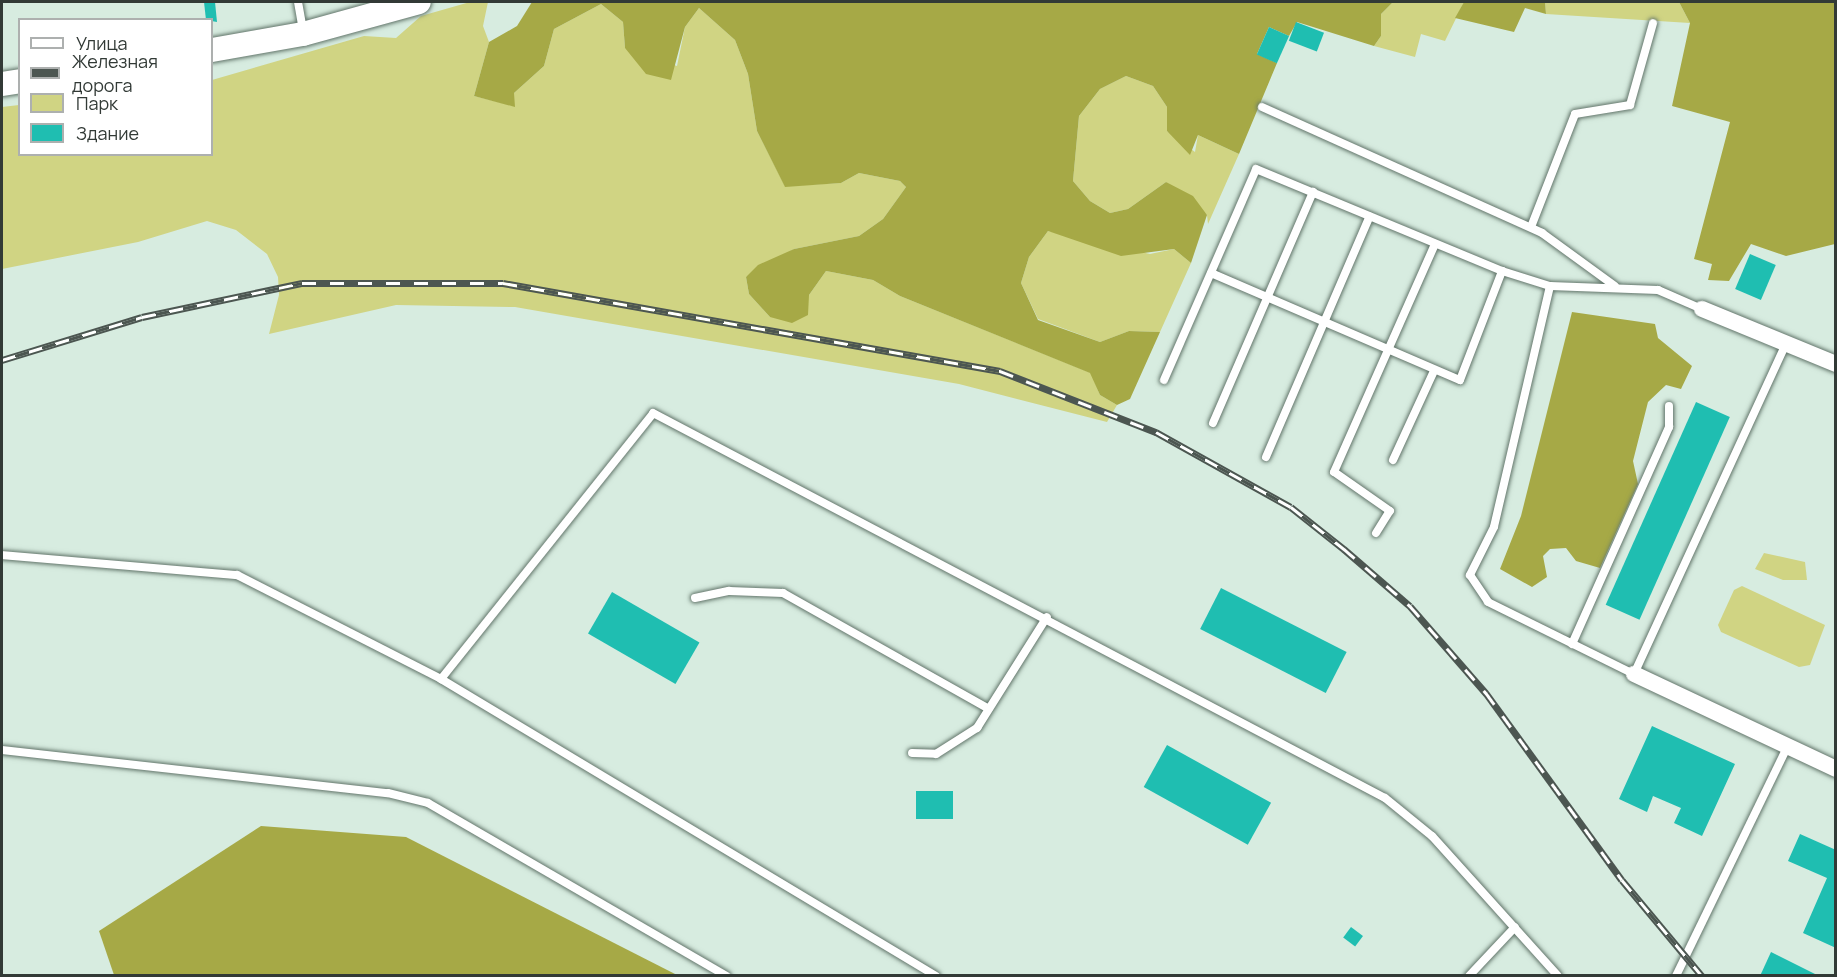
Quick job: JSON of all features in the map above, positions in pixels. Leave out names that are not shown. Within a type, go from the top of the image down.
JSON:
[{"type":"main road","points":[[213,50],[303,34],[419,2]]},
{"type":"main road","points":[[2,84],[18,81]]},
{"type":"street","points":[[1702,309],[1836,364]]},
{"type":"street","points":[[1634,674],[1836,769]]},
{"type":"lane","points":[[298,2],[303,34]]},
{"type":"lane","points":[[1532,227],[1575,114],[1629,105],[1653,23]]},
{"type":"lane","points":[[1262,107],[1532,227],[1615,286]]},
{"type":"lane","points":[[1164,380],[1256,169],[1370,216],[1434,246],[1502,271],[1550,286],[1615,286],[1658,290],[1702,309]]},
{"type":"lane","points":[[1213,423],[1313,192]]},
{"type":"lane","points":[[1266,457],[1370,216]]},
{"type":"lane","points":[[1376,533],[1390,511],[1334,472],[1434,246]]},
{"type":"lane","points":[[1211,273],[1388,352],[1460,380],[1502,271]]},
{"type":"lane","points":[[1550,286],[1494,527],[1470,575],[1488,602],[1634,674],[1786,343]]},
{"type":"lane","points":[[1393,459],[1434,371]]},
{"type":"lane","points":[[1572,644],[1669,427],[1669,406]]},
{"type":"lane","points":[[441,679],[653,413],[1047,617],[1385,798],[1432,836],[1558,975]]},
{"type":"lane","points":[[2,555],[237,575],[441,679],[936,975]]},
{"type":"lane","points":[[695,598],[729,591],[783,593],[989,709]]},
{"type":"lane","points":[[912,753],[936,754],[976,728],[1047,617]]},
{"type":"lane","points":[[1676,975],[1787,747]]},
{"type":"lane","points":[[2,750],[388,793],[428,803],[726,975]]},
{"type":"lane","points":[[1469,975],[1515,927]]},
{"type":"green space","points":[[470,2],[488,2],[483,26],[489,42],[474,96],[514,106],[514,93],[544,66],[554,29],[601,4],[623,22],[625,48],[677,66],[685,27],[699,8],[735,40],[748,74],[757,131],[785,186],[841,183],[859,173],[900,181],[906,187],[883,219],[859,236],[794,249],[746,277],[749,294],[770,317],[809,295],[826,271],[873,280],[900,296],[1091,373],[1100,395],[1117,405],[1107,422],[959,384],[515,307],[396,305],[269,334],[279,295],[278,277],[267,254],[236,230],[207,221],[138,242],[2,269],[2,107],[18,105],[18,156],[213,156],[213,80],[364,36],[396,38],[421,16]]},
{"type":"green space","points":[[1393,2],[1464,2],[1445,41],[1421,34],[1415,57],[1374,46],[1381,36],[1381,14]]},
{"type":"green space","points":[[1545,2],[1679,2],[1690,23],[1546,14]]},
{"type":"green space","points":[[1126,76],[1153,86],[1167,107],[1167,131],[1195,152],[1198,135],[1239,154],[1208,224],[1207,215],[1166,182],[1128,209],[1110,213],[1090,201],[1073,181],[1079,116],[1100,89]]},
{"type":"green space","points":[[1048,231],[1150,254],[1174,249],[1191,263],[1160,332],[1129,331],[1100,342],[1038,319],[1021,283],[1029,257]]},
{"type":"green space","points":[[1764,553],[1805,562],[1807,580],[1783,580],[1755,569]]},
{"type":"green space","points":[[1742,586],[1825,625],[1810,665],[1799,667],[1721,632],[1718,625],[1734,590]]},
{"type":"shaded area","points":[[532,2],[1393,2],[1381,14],[1381,36],[1374,46],[1297,22],[1289,36],[1269,27],[1257,54],[1277,63],[1239,154],[1198,135],[1190,155],[1167,131],[1167,107],[1153,86],[1126,76],[1100,89],[1079,116],[1073,181],[1090,201],[1110,213],[1128,209],[1166,182],[1193,196],[1207,215],[1191,263],[1174,249],[1121,256],[1048,231],[1029,257],[1021,283],[1038,320],[1100,342],[1129,331],[1160,332],[1130,399],[1117,405],[1100,395],[1090,373],[900,296],[873,280],[826,271],[809,295],[808,315],[792,323],[770,317],[749,294],[746,277],[758,265],[794,249],[859,236],[883,219],[906,187],[900,181],[859,173],[841,183],[785,187],[757,131],[748,74],[735,40],[699,8],[685,27],[671,80],[646,74],[625,48],[623,22],[601,4],[554,29],[544,66],[514,93],[515,107],[474,96],[489,42],[517,26]]},
{"type":"shaded area","points":[[1464,2],[1545,2],[1546,14],[1525,8],[1514,32],[1455,18]]},
{"type":"shaded area","points":[[1679,2],[1835,2],[1835,244],[1786,256],[1751,244],[1729,281],[1708,280],[1712,264],[1694,259],[1730,122],[1672,106],[1690,23]]},
{"type":"shaded area","points":[[1572,312],[1655,324],[1658,338],[1692,366],[1681,389],[1666,385],[1648,402],[1633,461],[1638,484],[1600,568],[1576,561],[1566,548],[1550,549],[1543,556],[1547,577],[1532,587],[1500,569],[1521,516]]},
{"type":"shaded area","points":[[261,826],[406,837],[677,975],[114,975],[99,931]]},
{"type":"building","points":[[204,2],[215,2],[217,22],[213,21],[213,18],[206,18]]},
{"type":"building","points":[[1296,22],[1324,33],[1317,51],[1289,41]]},
{"type":"building","points":[[1269,27],[1289,36],[1277,63],[1257,54]]},
{"type":"building","points":[[1750,254],[1776,265],[1761,300],[1735,289]]},
{"type":"building","points":[[1696,402],[1730,417],[1640,620],[1606,605]]},
{"type":"building","points":[[1221,588],[1347,652],[1326,693],[1200,629]]},
{"type":"building","points":[[612,592],[699,642],[675,684],[588,634]]},
{"type":"building","points":[[1652,726],[1735,764],[1702,836],[1674,823],[1681,808],[1653,796],[1647,812],[1619,799]]},
{"type":"building","points":[[1167,745],[1271,803],[1248,845],[1144,787]]},
{"type":"building","points":[[916,791],[953,791],[953,819],[916,819]]},
{"type":"building","points":[[1800,834],[1836,850],[1836,948],[1803,933],[1827,878],[1788,861]]},
{"type":"building","points":[[1351,927],[1363,936],[1355,946],[1343,937]]},
{"type":"building","points":[[1771,952],[1819,976],[1760,976]]},
{"type":"railway","points":[[2,360],[142,317],[302,283],[503,283],[1000,371],[1156,432],[1291,507],[1344,549],[1410,606],[1486,693],[1622,880],[1702,976]]}]
